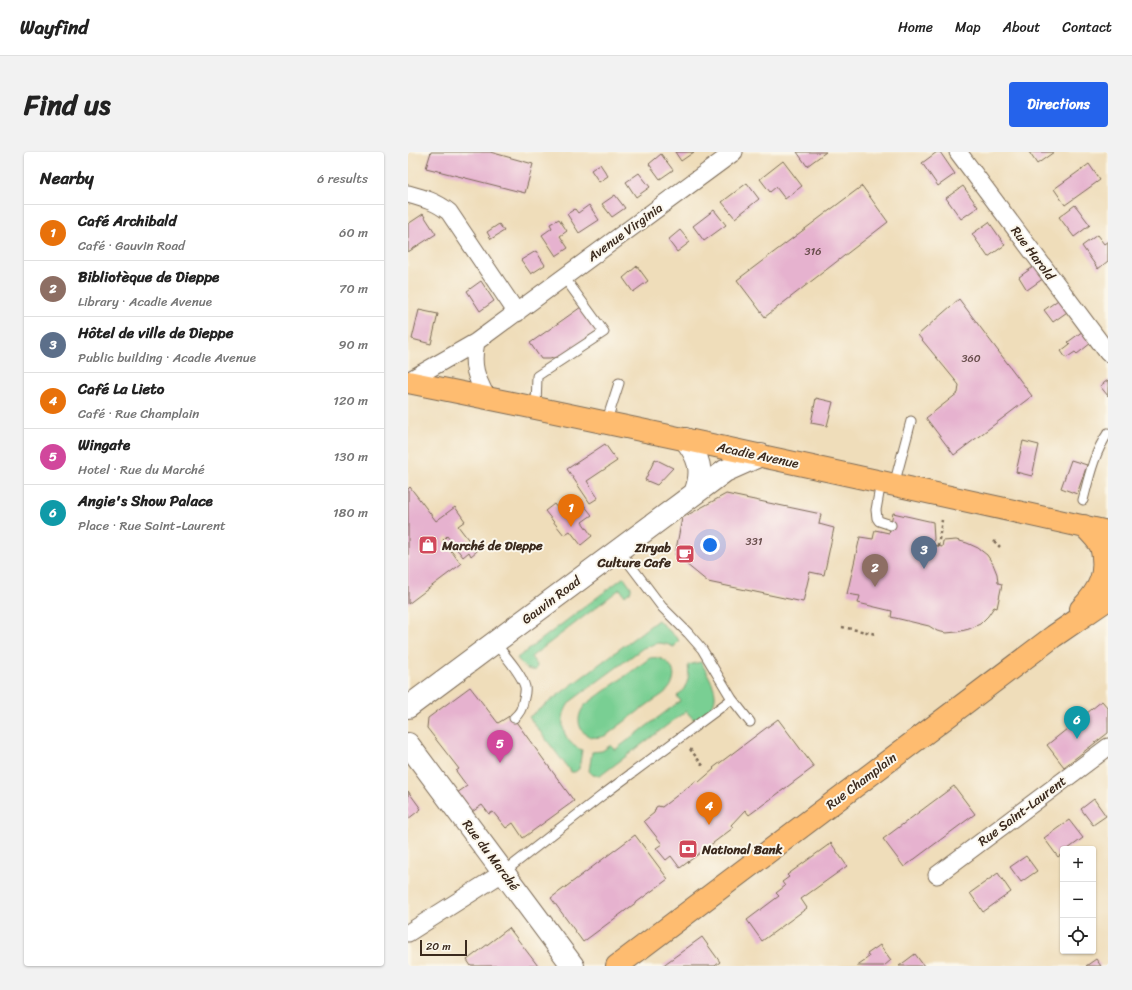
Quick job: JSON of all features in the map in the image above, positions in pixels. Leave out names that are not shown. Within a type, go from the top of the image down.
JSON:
[{"type":"main road","name":"Acadie Avenue","points":[[408,381],[606,423],[685,438],[1108,532]]},
{"type":"main road","points":[[1054,636],[1095,595],[1106,576],[1107,560],[1100,544],[1084,526],[1108,520]]},
{"type":"main road","name":"Rue Champlain","points":[[617,966],[1054,636],[1108,599]]},
{"type":"street","name":"Avenue Virginia","points":[[408,381],[476,342],[734,152]]},
{"type":"street","name":"Rue Harold","points":[[958,152],[1108,353]]},
{"type":"street","points":[[408,194],[441,205],[449,212],[516,313]]},
{"type":"street","points":[[476,342],[474,353],[475,374],[487,398]]},
{"type":"street","points":[[685,438],[699,463],[699,480],[695,493]]},
{"type":"street","name":"Gauvin Road","points":[[408,707],[725,471],[761,455]]},
{"type":"street","name":"Rue du Marché","points":[[408,744],[573,966]]},
{"type":"street","name":"Rue Saint-Laurent","points":[[937,875],[1108,747]]},
{"type":"street","points":[[408,933],[504,872]]},
{"type":"lane","points":[[536,408],[537,376],[604,332],[564,277]]},
{"type":"lane","points":[[606,423],[619,383]]},
{"type":"lane","points":[[891,525],[879,521],[876,515],[876,510],[888,483],[911,421]]},
{"type":"lane","points":[[1083,500],[1094,460],[1100,445],[1108,433]]},
{"type":"lane","points":[[619,550],[662,607],[702,648],[732,699],[750,722]]},
{"type":"lane","points":[[495,643],[520,676],[525,686],[520,713],[514,718]]},
{"type":"lane","points":[[504,872],[604,794],[732,699]]},
{"type":"path","points":[[938,546],[942,520]]},
{"type":"path","points":[[994,541],[1000,547]]},
{"type":"path","points":[[842,627],[876,634]]},
{"type":"path","points":[[690,749],[704,767]]},
{"type":"green space","points":[[624,577],[631,587],[631,591],[625,596],[620,589],[531,657],[537,665],[536,670],[527,669],[517,658]]},
{"type":"green space","points":[[658,620],[679,640],[674,647],[658,643],[643,648],[571,701],[567,707],[564,714],[563,728],[569,741],[582,750],[579,769],[575,772],[571,772],[529,717]]},
{"type":"green space","points":[[650,658],[661,659],[670,665],[674,675],[670,687],[607,735],[592,737],[586,735],[582,730],[579,719],[585,705]]},
{"type":"green space","points":[[701,662],[710,679],[715,694],[715,700],[712,707],[696,719],[693,719],[686,711],[600,776],[593,775],[589,771],[592,752],[602,751],[611,745],[615,750],[680,701],[677,696],[683,690],[687,682],[689,674],[688,665]]},
{"type":"building","points":[[431,152],[490,152],[533,164],[525,193],[426,168]]},
{"type":"building","points":[[675,152],[694,152],[681,161]]},
{"type":"building","points":[[797,152],[826,152],[807,166]]},
{"type":"building","points":[[937,152],[940,152],[955,174],[938,186],[922,163]]},
{"type":"building","points":[[1029,152],[1054,152],[1037,164]]},
{"type":"building","points":[[661,154],[673,170],[660,179],[649,164]]},
{"type":"building","points":[[783,161],[802,186],[785,199],[776,187],[770,192],[760,179]]},
{"type":"building","points":[[600,164],[608,176],[599,182],[591,170]]},
{"type":"building","points":[[1089,164],[1100,180],[1065,205],[1054,189]]},
{"type":"building","points":[[639,173],[650,187],[636,197],[626,182]]},
{"type":"building","points":[[747,183],[759,199],[735,218],[722,202]]},
{"type":"building","points":[[862,186],[888,222],[765,317],[737,280]]},
{"type":"building","points":[[963,186],[978,207],[961,219],[946,198]]},
{"type":"building","points":[[615,195],[625,208],[612,217],[602,204]]},
{"type":"building","points":[[589,205],[599,220],[579,233],[567,214],[575,209],[578,213]]},
{"type":"building","points":[[1075,205],[1090,225],[1074,237],[1059,217]]},
{"type":"building","points":[[714,210],[726,225],[704,241],[693,226]]},
{"type":"building","points":[[423,214],[436,234],[408,252],[408,224]]},
{"type":"building","points":[[559,219],[567,231],[560,236],[568,248],[556,256],[542,235],[552,228],[550,224]]},
{"type":"building","points":[[989,222],[1005,245],[988,257],[972,234]]},
{"type":"building","points":[[499,224],[504,231],[491,239],[487,232]]},
{"type":"building","points":[[680,230],[690,242],[677,252],[668,240]]},
{"type":"building","points":[[1097,235],[1104,244],[1108,241],[1108,261],[1098,269],[1082,246]]},
{"type":"building","points":[[536,251],[545,265],[531,274],[521,260]]},
{"type":"building","points":[[1036,265],[1044,278],[1027,290],[1019,277]]},
{"type":"building","points":[[637,266],[648,281],[633,292],[623,278]]},
{"type":"building","points":[[481,281],[494,301],[480,311],[467,291]]},
{"type":"building","points":[[1061,298],[1070,310],[1053,322],[1044,310]]},
{"type":"building","points":[[959,299],[1032,396],[954,455],[926,418],[958,393],[959,385],[918,335]]},
{"type":"building","points":[[581,307],[598,330],[560,357],[541,359],[530,343]]},
{"type":"building","points":[[419,310],[438,314],[431,344],[412,339]]},
{"type":"building","points":[[1083,331],[1091,343],[1077,354],[1075,352],[1066,358],[1061,351],[1070,344],[1068,342]]},
{"type":"building","points":[[1108,380],[1108,396],[1100,386]]},
{"type":"building","points":[[816,398],[833,402],[827,426],[811,423]]},
{"type":"building","points":[[1023,441],[1039,445],[1032,476],[1016,472]]},
{"type":"building","points":[[605,444],[617,461],[587,481],[598,498],[590,503],[567,469]]},
{"type":"building","points":[[655,459],[673,468],[657,485],[645,480]]},
{"type":"building","points":[[1071,460],[1087,465],[1077,494],[1061,488]]},
{"type":"building","name":"Marché de Dieppe","points":[[410,487],[436,521],[455,507],[465,521],[458,526],[477,551],[471,556],[469,552],[463,557],[447,536],[443,540],[461,564],[408,604],[408,489]]},
{"type":"building","points":[[726,494],[821,514],[819,524],[834,528],[824,575],[810,572],[803,602],[708,582],[675,555],[682,518]]},
{"type":"building","points":[[580,500],[592,515],[582,522],[592,536],[581,545],[570,531],[564,535],[545,511],[554,504],[562,514]]},
{"type":"building","points":[[893,513],[933,522],[933,545],[942,547],[943,541],[956,540],[978,548],[987,555],[997,574],[998,583],[1002,584],[997,608],[994,607],[980,624],[957,632],[946,633],[937,631],[929,626],[891,617],[892,611],[858,603],[860,596],[847,594],[860,537],[873,539],[875,530],[889,533]]},
{"type":"building","points":[[470,687],[498,723],[511,715],[574,801],[523,838],[513,823],[506,828],[493,812],[489,814],[482,805],[472,812],[457,793],[467,786],[456,771],[459,769],[427,728],[428,718]]},
{"type":"building","points":[[1102,701],[1108,708],[1108,733],[1064,767],[1047,745]]},
{"type":"building","points":[[778,719],[814,767],[749,815],[745,810],[731,825],[733,828],[680,868],[671,856],[666,860],[656,848],[662,844],[644,821],[654,813],[656,807],[662,807],[697,780],[699,782],[714,769],[713,768]]},
{"type":"building","points":[[954,786],[975,814],[904,867],[883,839]]},
{"type":"building","points":[[408,791],[421,809],[408,819]]},
{"type":"building","points":[[1094,799],[1106,816],[1093,825],[1081,809]]},
{"type":"building","points":[[1069,820],[1083,838],[1072,846],[1060,846],[1060,855],[1058,857],[1044,838]]},
{"type":"building","points":[[635,835],[668,879],[583,942],[551,898]]},
{"type":"building","points":[[831,843],[847,866],[801,899],[807,908],[762,941],[747,920],[779,896],[776,893],[785,886],[782,882],[789,877],[787,875]]},
{"type":"building","points":[[1026,856],[1037,871],[1021,882],[1010,867]]},
{"type":"building","points":[[998,873],[1011,892],[983,912],[970,893]]},
{"type":"building","points":[[509,928],[538,966],[471,966],[467,960]]},
{"type":"building","points":[[702,937],[720,962],[715,966],[662,966]]},
{"type":"building","points":[[880,945],[891,960],[884,966],[856,966],[869,957],[867,954]]},
{"type":"building","points":[[915,954],[924,966],[899,966]]},
{"type":"building","points":[[1096,959],[1101,966],[1086,966]]},
{"type":"place","name":"Café Archibald","points":[[571,527]]},
{"type":"place","name":"Marché de Dieppe","points":[[428,545]]},
{"type":"place","name":"Ziryab Culture Cafe","points":[[685,554]]},
{"type":"place","name":"Hôtel de ville de Dieppe","points":[[924,569]]},
{"type":"place","name":"Bibliotèque de Dieppe","points":[[875,587]]},
{"type":"place","name":"Angie's Show Palace","points":[[1077,739]]},
{"type":"place","name":"Wingate","points":[[500,763]]},
{"type":"place","name":"Café La Lieto","points":[[709,825]]},
{"type":"place","name":"National Bank","points":[[688,849]]}]
